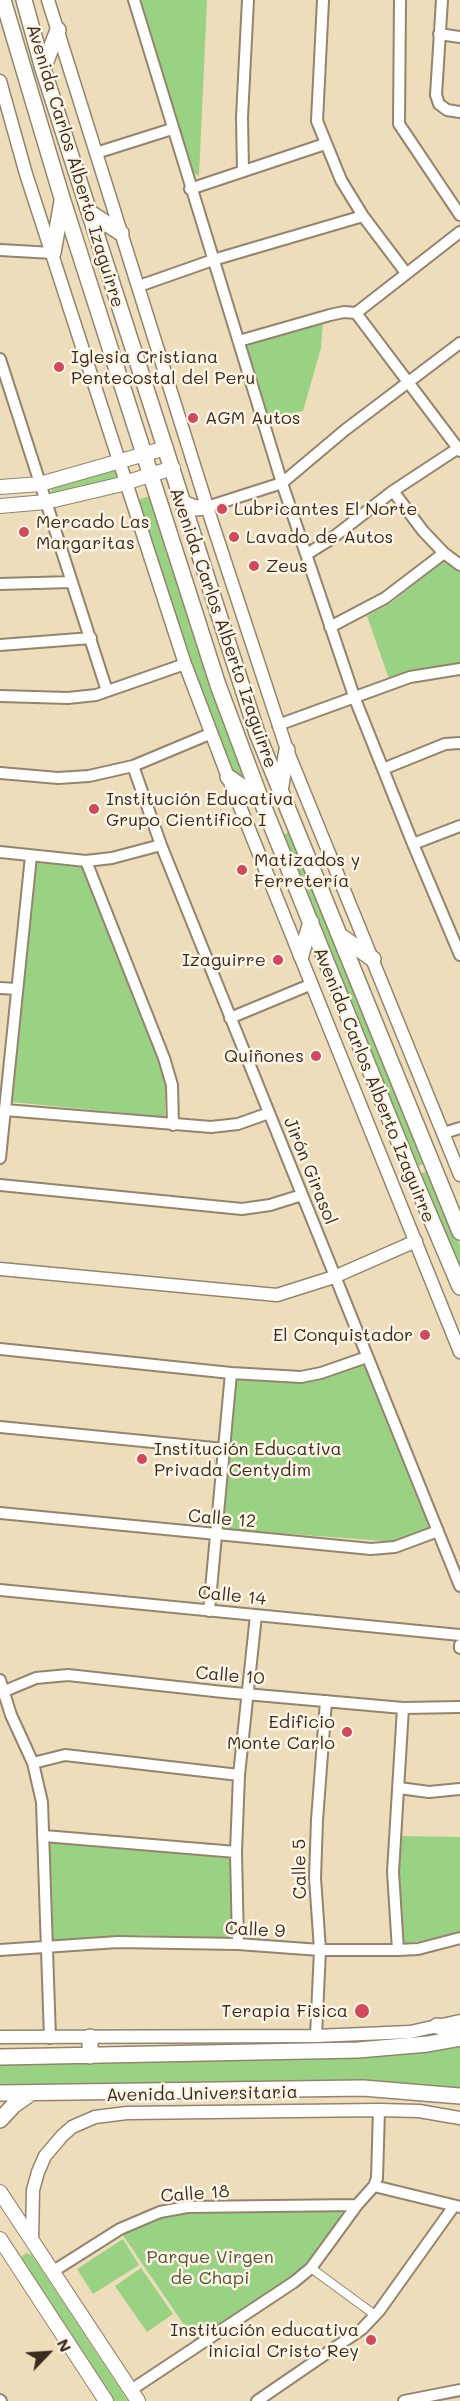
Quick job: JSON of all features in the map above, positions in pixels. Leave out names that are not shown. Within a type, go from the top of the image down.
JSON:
[{"type":"main road","name":"Avenida Carlos Alberto Izaguirre","points":[[3,0],[62,198],[218,685],[273,830],[460,1287]]},
{"type":"main road","name":"Avenida Carlos Alberto Izaguirre","points":[[24,0],[43,69],[92,214],[257,733],[460,1232]]},
{"type":"main road","points":[[14,35],[19,30],[33,28]]},
{"type":"main road","points":[[43,69],[58,30]]},
{"type":"main road","points":[[53,254],[62,198]]},
{"type":"main road","points":[[92,214],[121,233]]},
{"type":"main road","points":[[0,487],[40,483],[166,448]]},
{"type":"main road","points":[[0,506],[46,502],[128,482],[173,468]]},
{"type":"main road","points":[[183,502],[195,508],[207,507]]},
{"type":"main road","points":[[218,685],[230,687],[240,677]]},
{"type":"main road","points":[[280,791],[287,750]]},
{"type":"main road","points":[[228,777],[261,800]]},
{"type":"main road","points":[[273,830],[285,822],[294,825]]},
{"type":"main road","points":[[301,955],[311,922]]},
{"type":"main road","points":[[339,935],[373,959]]},
{"type":"main road","points":[[437,2026],[460,2032]]},
{"type":"main road","points":[[90,2037],[90,2056]]},
{"type":"main road","points":[[0,2057],[358,2050],[428,2044],[460,2037]]},
{"type":"main road","points":[[0,2050],[27,2057]]},
{"type":"main road","name":"Avenida Universitaria","points":[[0,2093],[363,2088],[460,2096]]},
{"type":"main road","points":[[0,2121],[14,2105],[31,2093]]},
{"type":"main road","points":[[0,2192],[135,2395]]},
{"type":"main road","points":[[0,2234],[20,2222]]},
{"type":"main road","points":[[0,2239],[5,2257],[106,2401]]},
{"type":"main road","points":[[5,2257],[32,2240]]},
{"type":"street","name":"Avenida Carlos Alberto Izaguirre","points":[[48,0],[278,725],[460,1175]]},
{"type":"street","points":[[134,0],[190,189],[282,483],[330,627],[355,699],[460,955]]},
{"type":"street","points":[[243,171],[242,117],[248,0]]},
{"type":"street","points":[[323,0],[317,121],[341,180],[363,216],[406,273]]},
{"type":"street","points":[[400,0],[399,124],[460,215]]},
{"type":"street","points":[[442,0],[436,95],[439,104],[447,110],[460,112]]},
{"type":"street","points":[[440,34],[460,36]]},
{"type":"street","name":"Avenida Carlos Alberto Izaguirre","points":[[0,81],[26,174],[128,482],[185,664],[228,777],[460,1352]]},
{"type":"street","points":[[96,153],[172,129]]},
{"type":"street","points":[[190,189],[325,144]]},
{"type":"street","points":[[139,286],[213,260],[363,216]]},
{"type":"street","points":[[239,341],[330,315],[344,312],[356,313],[460,232]]},
{"type":"street","points":[[0,250],[53,254]]},
{"type":"street","points":[[307,554],[331,539],[393,491],[459,449],[356,313]]},
{"type":"street","points":[[207,507],[282,483],[345,430],[460,343]]},
{"type":"street","points":[[0,360],[107,692]]},
{"type":"street","points":[[393,491],[423,531],[460,565]]},
{"type":"street","points":[[330,627],[385,598],[444,552]]},
{"type":"street","points":[[0,584],[72,582]]},
{"type":"street","points":[[0,645],[91,638]]},
{"type":"street","points":[[0,696],[68,698],[96,695],[185,664]]},
{"type":"street","points":[[278,725],[355,699],[410,677],[460,669]]},
{"type":"street","points":[[0,773],[58,778],[89,776],[133,766],[212,733]]},
{"type":"street","points":[[383,769],[445,744],[460,743]]},
{"type":"street","name":"Jirón Girasol","points":[[133,766],[161,844],[230,1018],[460,1586]]},
{"type":"street","points":[[413,844],[460,826]]},
{"type":"street","points":[[0,852],[86,861],[112,858],[161,844]]},
{"type":"street","points":[[0,1158],[31,856]]},
{"type":"street","points":[[86,861],[164,1058],[172,1085],[173,1125]]},
{"type":"street","points":[[230,1018],[312,984]]},
{"type":"street","points":[[0,988],[17,989]]},
{"type":"street","points":[[5,1110],[211,1127],[238,1124],[269,1113]]},
{"type":"street","points":[[444,1134],[460,1128]]},
{"type":"street","points":[[0,1185],[242,1209],[270,1205],[302,1195]]},
{"type":"street","points":[[0,1269],[277,1295],[334,1277],[416,1241]]},
{"type":"street","points":[[0,1349],[231,1373],[301,1377],[321,1373],[367,1357]]},
{"type":"street","points":[[209,1611],[231,1373]]},
{"type":"street","points":[[0,1426],[224,1449]]},
{"type":"street","name":"Calle 12","points":[[0,1513],[371,1549],[395,1547],[438,1531]]},
{"type":"street","name":"Calle 14","points":[[0,1590],[460,1635]]},
{"type":"street","points":[[238,1944],[236,1852],[239,1775],[256,1616]]},
{"type":"street","name":"Calle 10","points":[[1,1693],[36,1678],[68,1675],[326,1701],[403,1707],[460,1707]]},
{"type":"street","points":[[0,1680],[1,1693],[33,1763],[42,1802],[50,2038]]},
{"type":"street","name":"Calle 5","points":[[316,2036],[320,1950],[315,1878],[316,1843],[326,1701]]},
{"type":"street","points":[[398,1950],[393,1872],[403,1707]]},
{"type":"street","points":[[33,1763],[64,1755],[239,1775]]},
{"type":"street","points":[[399,1788],[429,1792],[460,1789]]},
{"type":"street","points":[[44,1836],[236,1852]]},
{"type":"street","name":"Calle 9","points":[[0,1950],[118,1942],[238,1944],[320,1950],[398,1950],[418,1948],[460,1938]]},
{"type":"street","points":[[0,2037],[316,2036],[410,2032],[460,2021]]},
{"type":"street","points":[[135,2395],[311,2268],[357,2205],[374,2186],[377,2178],[378,2110]]},
{"type":"street","name":"Avenida Universitaria","points":[[32,2240],[33,2197],[38,2172],[45,2156],[62,2136],[84,2121],[109,2114],[127,2113],[378,2110],[419,2111],[460,2118]]},
{"type":"street","points":[[257,2401],[351,2338],[375,2315],[457,2206],[374,2186]]},
{"type":"street","name":"Calle 18","points":[[52,2272],[122,2228],[160,2212],[187,2207],[357,2205]]},
{"type":"street","points":[[311,2268],[375,2315]]},
{"type":"street","points":[[404,2401],[460,2390]]},
{"type":"green space","points":[[139,0],[207,0],[199,176],[191,172]]},
{"type":"green space","points":[[323,322],[321,348],[303,411],[266,419],[245,344]]},
{"type":"green space","points":[[117,470],[119,478],[54,495],[51,493],[51,488],[54,486]]},
{"type":"green space","points":[[152,495],[248,784],[231,769],[190,663],[138,500]]},
{"type":"green space","points":[[446,559],[460,570],[460,664],[416,670],[389,679],[367,616],[391,603]]},
{"type":"green space","points":[[290,832],[425,1163],[415,1168],[282,835]]},
{"type":"green space","points":[[37,863],[82,866],[166,1077],[165,1117],[12,1102]]},
{"type":"green space","points":[[429,1170],[460,1245],[460,1277],[417,1175]]},
{"type":"green space","points":[[360,1361],[367,1365],[432,1528],[397,1542],[223,1529],[233,1376],[309,1382]]},
{"type":"green space","points":[[399,1836],[460,1837],[460,1932],[402,1945],[398,1874]]},
{"type":"green space","points":[[49,1838],[233,1856],[235,1940],[142,1935],[52,1941]]},
{"type":"green space","points":[[460,2042],[460,2091],[0,2089],[0,2062]]},
{"type":"green space","name":"Parque Virgen de Chapi","points":[[339,2210],[343,2215],[307,2265],[195,2341],[122,2234],[162,2216],[178,2214]]},
{"type":"green space","points":[[123,2239],[139,2265],[93,2294],[77,2269]]},
{"type":"green space","points":[[26,2253],[32,2255],[128,2401],[114,2401],[21,2261],[22,2256]]},
{"type":"green space","points":[[141,2268],[173,2314],[147,2332],[115,2286]]},
{"type":"place","name":"Iglesia Cristiana Pentecostal del Peru","points":[[59,367]]},
{"type":"place","name":"AGM Autos","points":[[193,418]]},
{"type":"place","name":"Lubricantes El Norte","points":[[222,509]]},
{"type":"place","name":"Mercado Las Margaritas","points":[[24,532]]},
{"type":"place","name":"Lavado de Autos","points":[[234,537]]},
{"type":"place","name":"Zeus","points":[[254,566]]},
{"type":"place","name":"Institución Educativa Grupo Cientifico I","points":[[94,809]]},
{"type":"place","name":"Matizados y Ferretería","points":[[242,870]]},
{"type":"place","name":"Izaguirre","points":[[278,960]]},
{"type":"place","name":"Quiñones","points":[[316,1056]]},
{"type":"place","name":"El Conquistador","points":[[425,1335]]},
{"type":"place","name":"Institución Educativa Privada Centydim","points":[[142,1459]]},
{"type":"place","name":"Edificio Monte Carlo","points":[[347,1732]]},
{"type":"place","name":"Terapia Fisica","points":[[362,2011]]},
{"type":"place","name":"Institución educativa inicial Cristo Rey","points":[[371,2340]]}]
